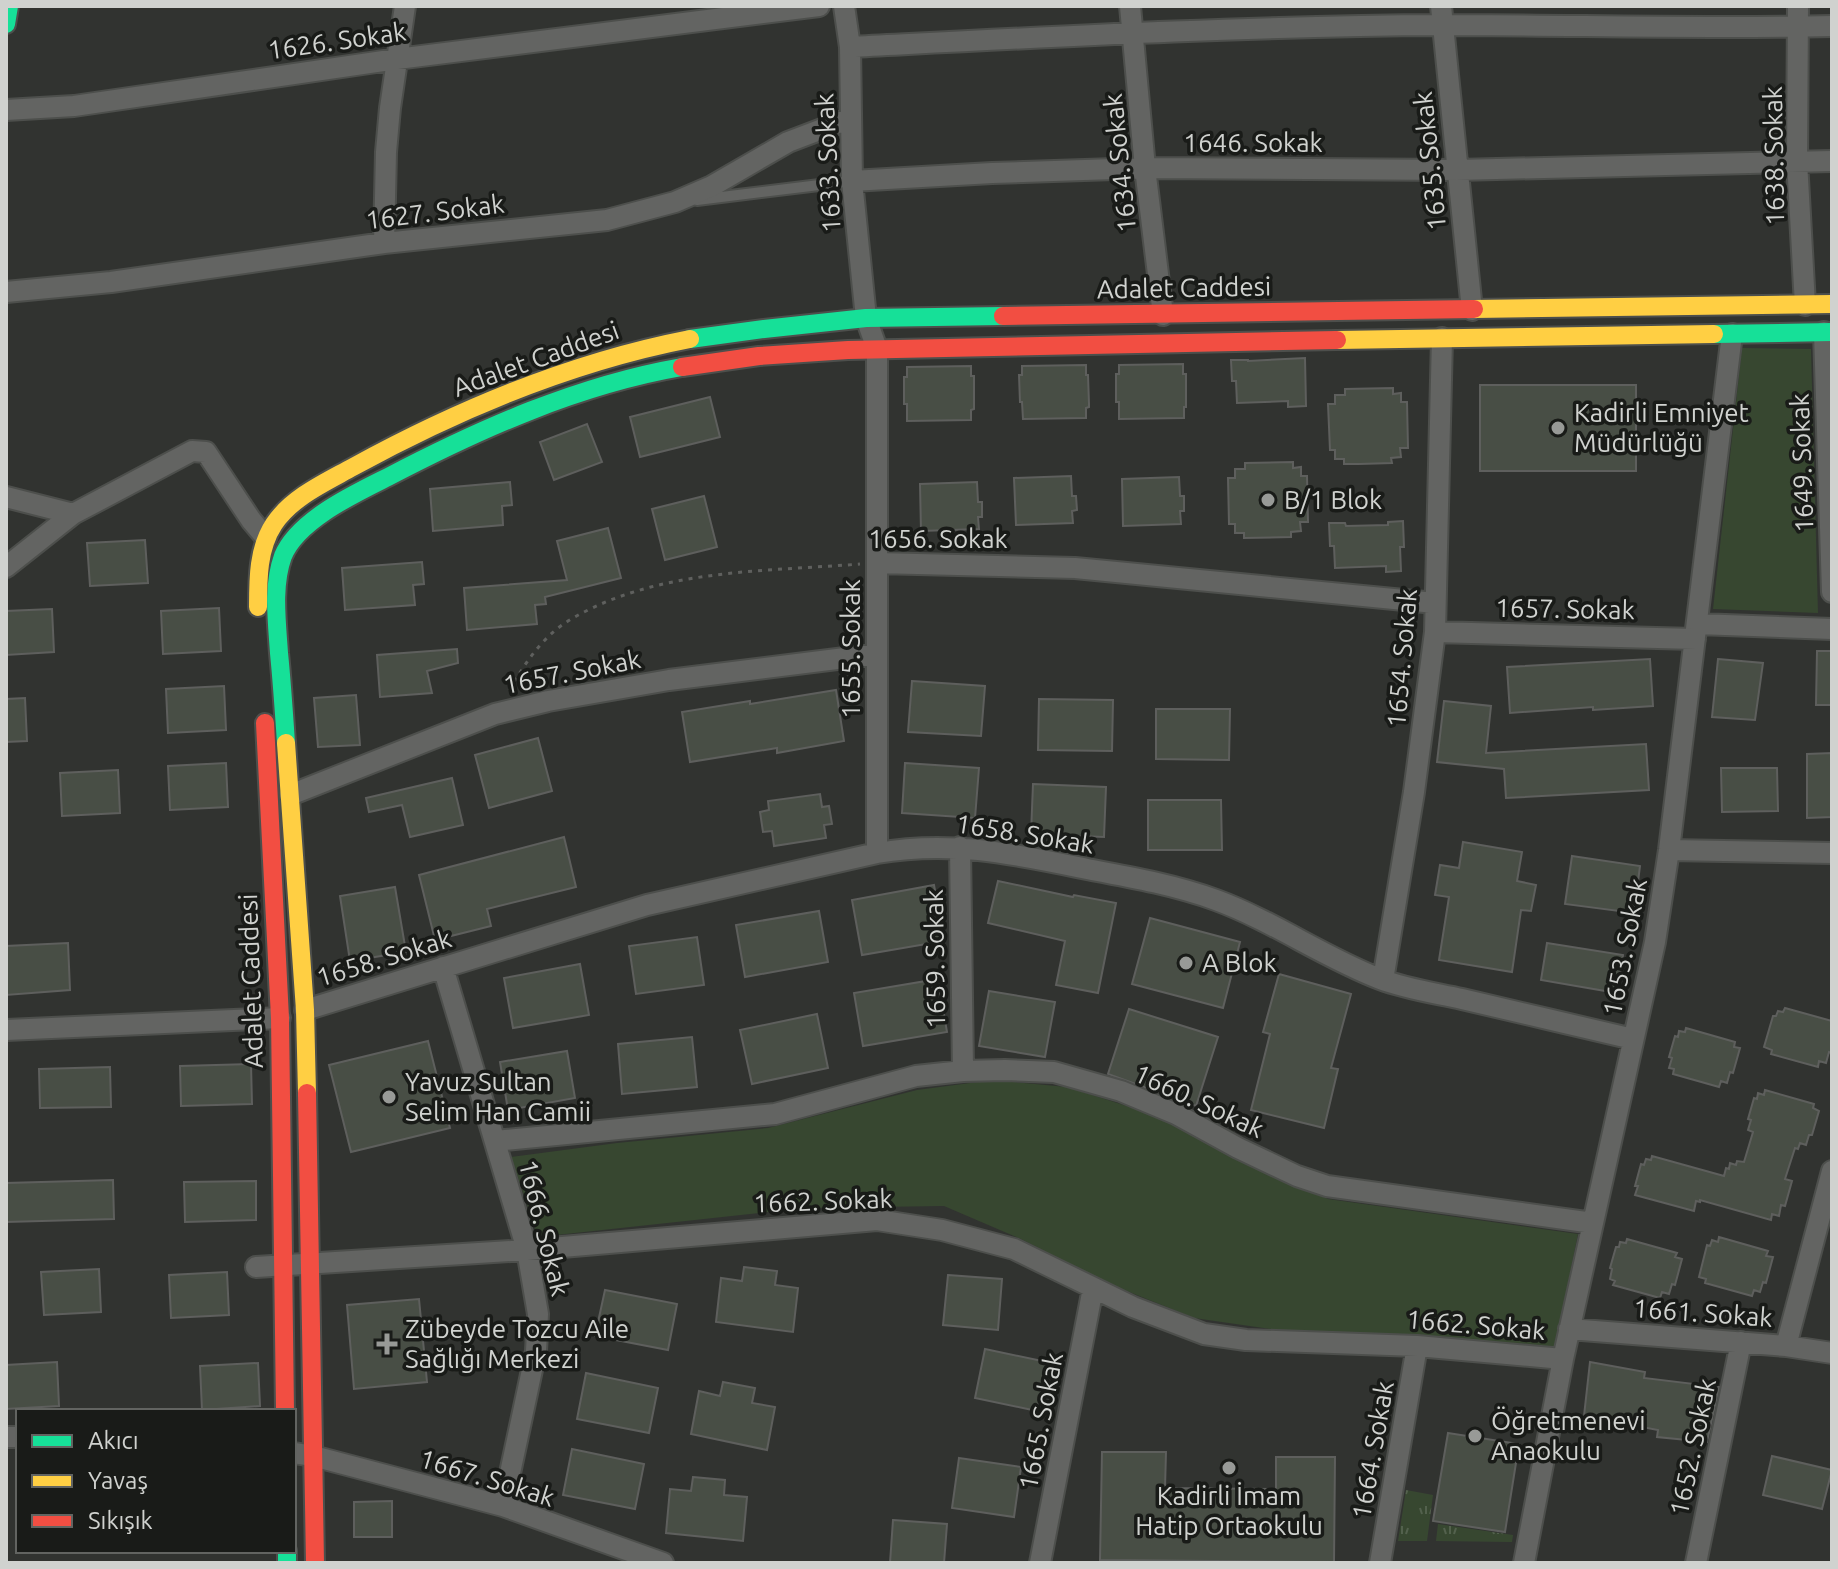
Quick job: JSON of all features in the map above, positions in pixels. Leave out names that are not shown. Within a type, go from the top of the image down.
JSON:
[{"type":"street","points":[[6,24],[9,6]]},
{"type":"street","points":[[384,243],[386,152],[405,6]]},
{"type":"street","name":"1626. Sokak","points":[[6,110],[74,106],[397,59],[819,6]]},
{"type":"street","name":"1633. Sokak","points":[[844,6],[850,47],[852,181],[866,318],[877,349]]},
{"type":"street","name":"1634. Sokak","points":[[1130,6],[1163,315]]},
{"type":"street","points":[[850,47],[1442,16],[1798,16],[1832,26]]},
{"type":"street","name":"1635. Sokak","points":[[1442,16],[1472,310]]},
{"type":"street","name":"1638. Sokak","points":[[1798,16],[1797,161],[1805,305]]},
{"type":"street","name":"1627. Sokak","points":[[6,292],[111,282],[384,243],[607,220],[675,202],[712,186],[788,142],[851,118]]},
{"type":"street","name":"1646. Sokak","points":[[852,181],[1145,168],[1457,170],[1832,161]]},
{"type":"street","name":"Adalet Caddesi","points":[[260,639],[258,586],[266,538],[273,524],[287,509],[317,488],[395,443],[546,378],[595,361],[695,339],[866,318],[1832,304]]},
{"type":"street","points":[[315,1563],[304,1455],[310,1264],[305,1010],[277,618],[279,579],[285,553],[305,528],[351,497],[423,459],[521,415],[644,375],[718,361],[804,352],[877,349],[1828,332]]},
{"type":"street","name":"1649. Sokak","points":[[1828,332],[1832,592]]},
{"type":"street","name":"1653. Sokak","points":[[1524,1563],[1569,1329],[1653,955],[1669,850],[1732,334]]},
{"type":"street","name":"1654. Sokak","points":[[1383,980],[1414,792],[1435,632],[1442,338]]},
{"type":"street","name":"1655. Sokak","points":[[877,349],[877,853]]},
{"type":"street","points":[[6,567],[73,514],[192,451],[206,452],[266,538]]},
{"type":"street","points":[[6,497],[73,514]]},
{"type":"street","name":"1656. Sokak","points":[[877,563],[1075,568],[1435,603]]},
{"type":"street","name":"1657. Sokak","points":[[1435,632],[1832,629]]},
{"type":"street","name":"1657. Sokak","points":[[290,795],[495,714],[548,701],[669,680],[877,654]]},
{"type":"street","name":"Adalet Caddesi","points":[[263,702],[280,1018],[285,1409]]},
{"type":"street","name":"1658. Sokak","points":[[305,1010],[647,905],[903,848],[960,847],[1022,856],[1189,891],[1244,912],[1340,962],[1383,980],[1633,1039]]},
{"type":"street","name":"1659. Sokak","points":[[960,847],[963,1071]]},
{"type":"street","points":[[1669,850],[1832,853]]},
{"type":"street","name":"1666. Sokak","points":[[443,967],[527,1250],[538,1314],[536,1351],[503,1506]]},
{"type":"street","points":[[6,1030],[280,1018]]},
{"type":"street","name":"1660. Sokak","points":[[495,1141],[775,1114],[916,1076],[963,1071],[1054,1072],[1121,1091],[1176,1114],[1297,1176],[1327,1186],[1593,1223]]},
{"type":"street","points":[[1786,1346],[1832,1171]]},
{"type":"street","name":"1662. Sokak","points":[[256,1267],[527,1250],[877,1220],[942,1230],[1014,1249],[1133,1307],[1204,1334],[1246,1340],[1417,1346],[1563,1359]]},
{"type":"street","name":"1665. Sokak","points":[[1040,1563],[1093,1288]]},
{"type":"street","name":"1661. Sokak","points":[[1569,1329],[1786,1346],[1832,1353]]},
{"type":"street","name":"1652. Sokak","points":[[1696,1563],[1741,1342]]},
{"type":"street","name":"1664. Sokak","points":[[1380,1563],[1417,1346]]},
{"type":"street","name":"1667. Sokak","points":[[304,1455],[503,1506],[612,1554],[663,1563]]},
{"type":"lane","name":"1646. Sokak","points":[[675,202],[852,181]]},
{"type":"path","name":"1656. Sokak","points":[[495,714],[527,660],[550,634],[583,612],[627,593],[686,578],[877,563]]},
{"type":"green space","points":[[1742,348],[1811,349],[1818,613],[1713,609]]},
{"type":"green space","points":[[993,1080],[1067,1087],[1152,1114],[1270,1174],[1328,1199],[1578,1234],[1555,1347],[1285,1331],[1194,1318],[1107,1283],[1023,1240],[944,1206],[805,1208],[538,1237],[511,1157],[768,1128],[917,1090]]},
{"type":"green space","points":[[1406,1490],[1433,1495],[1427,1541],[1398,1541]]},
{"type":"green space","points":[[1438,1524],[1513,1535],[1512,1542],[1436,1541]]},
{"type":"building","points":[[1305,358],[1306,406],[1288,407],[1288,401],[1237,403],[1231,360]]},
{"type":"building","points":[[1183,364],[1183,374],[1186,374],[1184,418],[1119,419],[1116,374],[1119,374],[1119,365]]},
{"type":"building","points":[[1086,365],[1089,407],[1086,408],[1086,418],[1023,419],[1019,375],[1022,375],[1022,366]]},
{"type":"building","points":[[971,366],[974,409],[971,410],[971,420],[907,421],[904,377],[907,377],[907,367]]},
{"type":"building","name":"Kadirli Emniyet Müdürlüğü","points":[[1480,385],[1636,385],[1636,471],[1480,471]]},
{"type":"building","points":[[1393,388],[1393,394],[1401,393],[1401,402],[1407,402],[1408,448],[1400,448],[1401,457],[1391,458],[1392,463],[1359,464],[1344,464],[1344,459],[1335,459],[1335,450],[1330,450],[1328,404],[1335,404],[1335,395],[1345,395],[1345,389]]},
{"type":"building","points":[[710,397],[720,437],[640,457],[630,417]]},
{"type":"building","points":[[587,424],[602,462],[554,480],[540,442]]},
{"type":"building","name":"B/1 Blok","points":[[1293,462],[1293,468],[1301,467],[1301,476],[1307,476],[1308,522],[1300,522],[1301,531],[1291,532],[1291,537],[1244,538],[1244,533],[1235,533],[1235,524],[1229,524],[1228,478],[1235,478],[1235,469],[1245,469],[1245,463]]},
{"type":"building","points":[[1071,476],[1072,496],[1076,496],[1077,510],[1072,511],[1073,523],[1016,525],[1014,478]]},
{"type":"building","points":[[1179,477],[1180,496],[1184,496],[1181,524],[1123,526],[1122,479]]},
{"type":"building","points":[[510,482],[512,505],[502,506],[503,525],[433,531],[430,489]]},
{"type":"building","points":[[977,482],[978,502],[982,502],[979,529],[921,531],[920,484]]},
{"type":"building","points":[[704,496],[717,547],[665,560],[652,509]]},
{"type":"building","points":[[1403,521],[1401,571],[1386,572],[1386,566],[1335,568],[1329,523],[1345,523],[1346,526],[1388,525],[1388,522]]},
{"type":"building","points":[[608,528],[621,578],[545,597],[546,604],[535,605],[537,624],[467,630],[464,588],[567,580],[557,541]]},
{"type":"building","points":[[145,540],[148,583],[90,586],[87,543]]},
{"type":"building","points":[[422,562],[424,584],[413,585],[415,605],[345,610],[342,568]]},
{"type":"building","points":[[219,608],[221,651],[163,654],[161,611]]},
{"type":"building","points":[[52,609],[54,652],[6,655],[6,611]]},
{"type":"building","points":[[457,649],[458,663],[427,671],[432,693],[380,697],[377,655]]},
{"type":"building","points":[[1817,651],[1832,651],[1832,705],[1816,705]]},
{"type":"building","points":[[1650,659],[1653,706],[1510,713],[1507,667]]},
{"type":"building","points":[[1718,659],[1763,663],[1755,720],[1712,717]]},
{"type":"building","points":[[912,681],[985,686],[981,736],[908,732]]},
{"type":"building","points":[[224,686],[226,730],[168,733],[166,689]]},
{"type":"building","points":[[836,690],[844,741],[777,753],[777,748],[690,762],[682,712]]},
{"type":"building","points":[[356,695],[360,745],[318,747],[314,698]]},
{"type":"building","points":[[25,698],[27,741],[6,742],[6,699]]},
{"type":"building","points":[[1039,699],[1113,700],[1112,751],[1038,750]]},
{"type":"building","points":[[1444,701],[1491,706],[1486,753],[1646,744],[1649,790],[1506,798],[1504,769],[1437,762]]},
{"type":"building","points":[[1156,709],[1230,709],[1229,760],[1156,759]]},
{"type":"building","points":[[538,738],[552,791],[489,808],[475,755]]},
{"type":"building","points":[[1832,753],[1832,817],[1807,818],[1807,754]]},
{"type":"building","points":[[226,763],[228,807],[170,810],[168,766]]},
{"type":"building","points":[[905,763],[979,768],[975,818],[902,813]]},
{"type":"building","points":[[1721,768],[1777,768],[1778,811],[1722,812]]},
{"type":"building","points":[[118,770],[120,813],[62,816],[60,773]]},
{"type":"building","points":[[452,778],[463,825],[410,837],[402,805],[369,812],[366,798]]},
{"type":"building","points":[[1033,784],[1106,787],[1104,837],[1031,834]]},
{"type":"building","points":[[820,794],[822,807],[829,806],[832,824],[824,825],[826,838],[774,846],[772,831],[763,832],[760,812],[769,810],[768,801]]},
{"type":"building","points":[[1148,800],[1221,800],[1222,850],[1148,850]]},
{"type":"building","points":[[564,837],[576,887],[487,909],[491,926],[435,940],[419,875]]},
{"type":"building","points":[[1463,842],[1522,852],[1517,881],[1536,885],[1531,911],[1521,910],[1512,972],[1439,960],[1449,897],[1435,895],[1440,865],[1459,868]]},
{"type":"building","points":[[1572,856],[1640,866],[1634,913],[1565,904]]},
{"type":"building","points":[[998,881],[1116,903],[1098,993],[1056,985],[1065,941],[988,923]]},
{"type":"building","points":[[934,885],[944,941],[862,955],[852,900]]},
{"type":"building","points":[[395,887],[406,952],[350,961],[340,896]]},
{"type":"building","points":[[819,911],[828,962],[745,977],[736,925]]},
{"type":"building","name":"A Blok","points":[[1150,918],[1240,942],[1223,1008],[1132,984]]},
{"type":"building","points":[[697,937],[704,985],[636,994],[629,946]]},
{"type":"building","points":[[68,943],[70,990],[6,995],[6,946]]},
{"type":"building","points":[[1547,943],[1623,955],[1617,993],[1541,980]]},
{"type":"building","points":[[580,964],[589,1015],[513,1028],[504,978]]},
{"type":"building","points":[[1279,974],[1351,994],[1331,1068],[1338,1069],[1324,1128],[1251,1110],[1270,1034],[1263,1032]]},
{"type":"building","points":[[938,979],[947,1032],[863,1046],[854,993]]},
{"type":"building","points":[[989,991],[1055,1002],[1045,1057],[979,1046]]},
{"type":"building","points":[[1785,1008],[1832,1021],[1832,1053],[1829,1052],[1826,1063],[1819,1061],[1818,1067],[1771,1054],[1772,1050],[1764,1047],[1773,1016]]},
{"type":"building","points":[[1129,1009],[1218,1037],[1196,1106],[1108,1074]]},
{"type":"building","points":[[817,1014],[828,1068],[752,1084],[740,1030]]},
{"type":"building","points":[[1686,1028],[1735,1042],[1734,1047],[1740,1048],[1727,1083],[1721,1081],[1719,1087],[1673,1074],[1674,1069],[1669,1068],[1672,1058],[1669,1057],[1675,1036],[1678,1037],[1679,1031],[1685,1032]]},
{"type":"building","points":[[692,1037],[697,1087],[622,1094],[618,1044]]},
{"type":"building","name":"Yavuz Sultan Selim Han Camii","points":[[428,1041],[450,1128],[351,1152],[329,1065]]},
{"type":"building","points":[[567,1051],[575,1098],[508,1110],[500,1062]]},
{"type":"building","points":[[251,1064],[252,1104],[181,1106],[180,1066]]},
{"type":"building","points":[[110,1067],[111,1107],[40,1108],[39,1069]]},
{"type":"building","points":[[1765,1090],[1814,1104],[1813,1108],[1819,1111],[1806,1145],[1800,1143],[1798,1149],[1795,1148],[1785,1179],[1792,1181],[1779,1216],[1772,1214],[1771,1220],[1700,1200],[1696,1201],[1694,1211],[1635,1195],[1641,1164],[1644,1165],[1646,1159],[1651,1160],[1652,1156],[1724,1176],[1730,1163],[1736,1165],[1737,1161],[1744,1162],[1753,1132],[1748,1130],[1751,1120],[1748,1119],[1754,1098],[1757,1099],[1758,1093],[1764,1095]]},
{"type":"building","points":[[113,1180],[114,1219],[6,1222],[6,1183]]},
{"type":"building","points":[[256,1181],[256,1220],[185,1222],[184,1182]]},
{"type":"building","points":[[1719,1237],[1768,1251],[1766,1256],[1773,1257],[1766,1283],[1763,1282],[1760,1292],[1754,1290],[1752,1296],[1705,1283],[1706,1279],[1699,1277],[1707,1245],[1710,1246],[1712,1240],[1718,1242]]},
{"type":"building","points":[[1627,1239],[1677,1253],[1675,1257],[1682,1259],[1675,1285],[1672,1284],[1669,1294],[1662,1292],[1660,1298],[1613,1285],[1615,1281],[1610,1279],[1610,1268],[1616,1247],[1620,1242],[1626,1243]]},
{"type":"building","points":[[744,1267],[777,1271],[775,1285],[798,1288],[793,1332],[716,1322],[721,1278],[742,1281]]},
{"type":"building","points":[[99,1269],[101,1312],[44,1315],[41,1272]]},
{"type":"building","points":[[227,1272],[229,1315],[171,1318],[169,1275]]},
{"type":"building","points":[[948,1275],[1002,1279],[998,1330],[943,1325]]},
{"type":"building","points":[[605,1290],[677,1304],[668,1350],[595,1336]]},
{"type":"building","name":"Zübeyde Tozcu Aile Sağlığı Merkezi","points":[[419,1299],[427,1382],[354,1389],[347,1305]]},
{"type":"building","points":[[985,1349],[1047,1362],[1037,1411],[975,1398]]},
{"type":"building","points":[[57,1362],[59,1406],[6,1409],[6,1365]]},
{"type":"building","points":[[1590,1362],[1645,1372],[1644,1378],[1719,1387],[1707,1442],[1657,1437],[1658,1430],[1584,1416]]},
{"type":"building","points":[[258,1363],[260,1406],[202,1409],[200,1366]]},
{"type":"building","points":[[586,1373],[658,1388],[649,1433],[577,1419]]},
{"type":"building","points":[[723,1382],[755,1388],[752,1403],[775,1407],[767,1450],[691,1434],[699,1391],[720,1396]]},
{"type":"building","points":[[1448,1433],[1519,1444],[1505,1532],[1433,1521]]},
{"type":"building","points":[[572,1449],[644,1464],[635,1509],[563,1495]]},
{"type":"building","points":[[1102,1452],[1166,1452],[1165,1488],[1276,1489],[1276,1457],[1335,1457],[1334,1562],[1100,1560]]},
{"type":"building","points":[[1772,1456],[1832,1470],[1822,1509],[1763,1495]]},
{"type":"building","points":[[959,1458],[1021,1467],[1014,1517],[952,1508]]},
{"type":"building","points":[[693,1477],[725,1480],[724,1495],[747,1497],[743,1541],[666,1533],[670,1489],[691,1491]]},
{"type":"building","points":[[392,1501],[392,1537],[354,1537],[354,1502]]},
{"type":"building","points":[[893,1520],[947,1524],[944,1563],[890,1563]]},
{"type":"traffic: fast","points":[[6,24],[9,6]]},
{"type":"traffic: fast","points":[[690,339],[866,318],[1003,316]]},
{"type":"traffic: fast","points":[[1714,334],[1832,332]]},
{"type":"traffic: fast","points":[[286,743],[276,592],[283,556],[301,531],[328,509],[359,491],[494,426],[605,385],[682,367]]},
{"type":"traffic: fast","points":[[287,1553],[287,1563]]},
{"type":"traffic: slow","points":[[1474,309],[1832,304]]},
{"type":"traffic: slow","points":[[1337,340],[1714,334]]},
{"type":"traffic: slow","points":[[258,607],[260,564],[269,533],[281,514],[310,491],[393,446],[517,390],[602,361],[690,339]]},
{"type":"traffic: slow","points":[[286,743],[305,1010],[307,1093]]},
{"type":"traffic: jam","points":[[1003,316],[1474,309]]},
{"type":"traffic: jam","points":[[682,367],[759,356],[848,350],[1337,340]]},
{"type":"traffic: jam","points":[[265,723],[280,1018],[285,1409]]},
{"type":"traffic: jam","points":[[307,1093],[315,1563]]},
{"type":"place","name":"Kadirli Emniyet Müdürlüğü","points":[[1558,428]]},
{"type":"place","name":"B/1 Blok","points":[[1268,500]]},
{"type":"place","name":"A Blok","points":[[1186,963]]},
{"type":"place","name":"Yavuz Sultan Selim Han Camii","points":[[389,1097]]},
{"type":"place","name":"Zübeyde Tozcu Aile Sağlığı Merkezi","points":[[387,1344]]},
{"type":"place","name":"Öğretmenevi Anaokulu","points":[[1475,1436]]},
{"type":"place","name":"Kadirli İmam Hatip Ortaokulu","points":[[1229,1468]]}]
